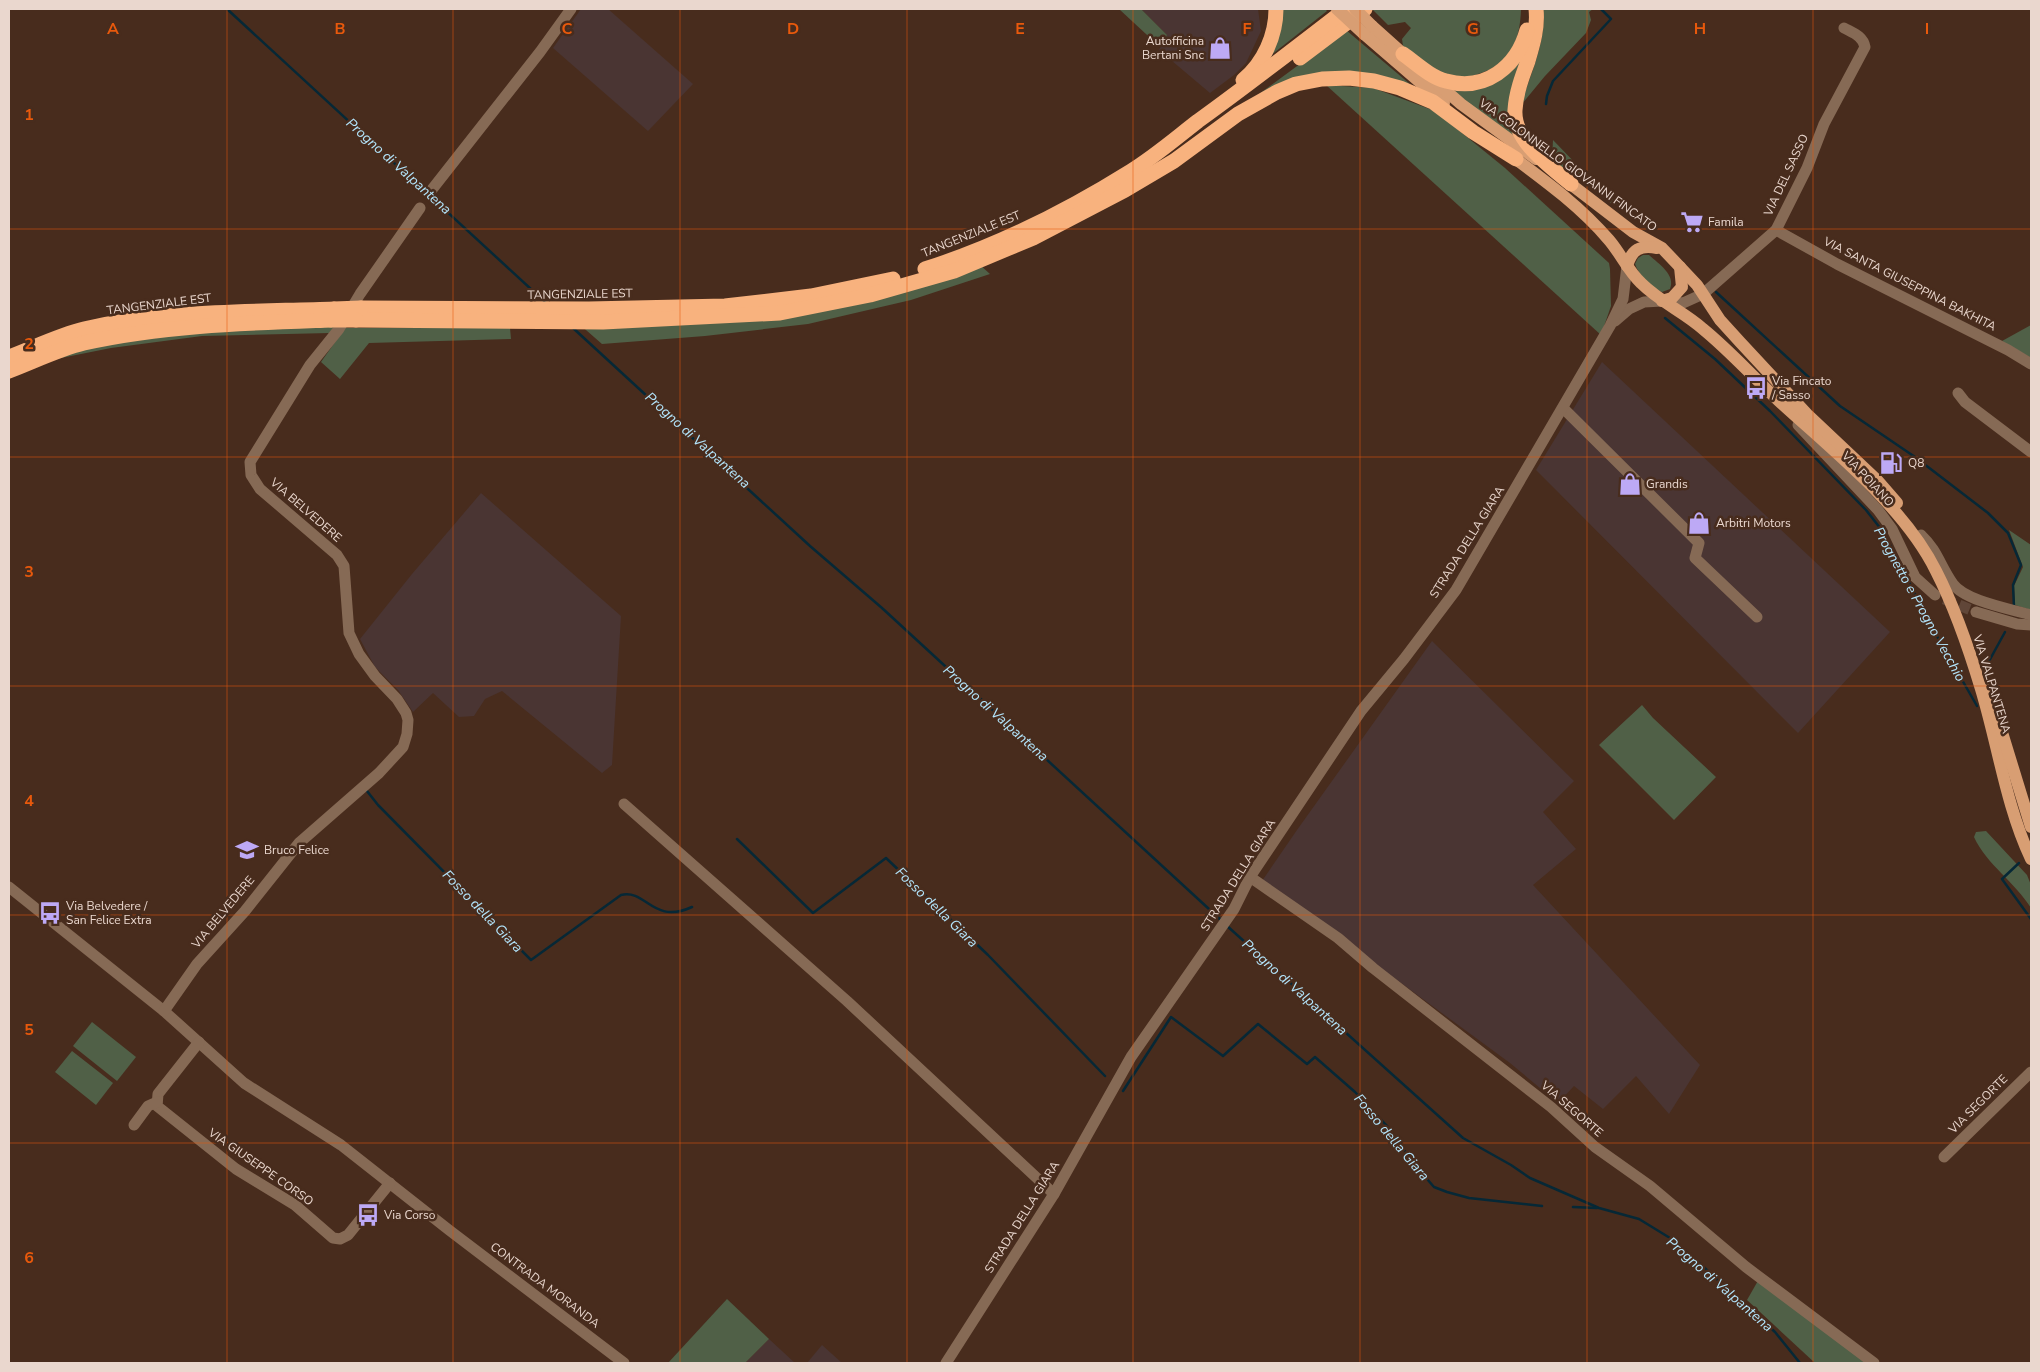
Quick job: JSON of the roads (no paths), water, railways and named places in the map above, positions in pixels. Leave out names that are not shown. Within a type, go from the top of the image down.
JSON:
[{"type":"highway","points":[[1131,171],[1249,75],[1271,40],[1276,21],[1276,9]]},
{"type":"highway","points":[[1131,171],[1346,9]]},
{"type":"highway","points":[[1125,190],[1365,9]]},
{"type":"highway","points":[[1403,54],[1444,81],[1467,84],[1483,80],[1499,73],[1518,54],[1528,26],[1528,9]]},
{"type":"highway","points":[[1536,9],[1535,36],[1517,94],[1514,112],[1519,130],[1525,140],[1538,155],[1571,184]]},
{"type":"highway","points":[[1125,190],[1174,161],[1238,114],[1277,92],[1296,84],[1322,79],[1349,78],[1374,81],[1400,88],[1432,102],[1473,132],[1516,159]]},
{"type":"highway","name":"TANGENZIALE EST","points":[[9,370],[83,344],[167,330],[228,323],[358,314],[725,306],[811,296],[900,277],[949,261],[1023,230],[1131,171]]},
{"type":"highway","name":"TANGENZIALE EST","points":[[358,314],[505,322],[603,322],[780,313],[870,295],[954,271],[1033,238],[1125,190]]},
{"type":"highway","name":"TANGENZIALE EST","points":[[9,357],[83,329],[162,316],[219,312],[333,315]]},
{"type":"main road","name":"VIA COLONNELLO GIOVANNI FINCATO","points":[[1337,9],[1403,54],[1461,104],[1633,232],[1662,248],[1680,266],[1703,294],[1720,320],[1740,342],[1807,414],[1877,480],[1904,511],[1921,535],[1955,597],[1998,714],[2031,827]]},
{"type":"main road","name":"VIA COLONNELLO GIOVANNI FINCATO","points":[[1355,9],[1368,30],[1418,82],[1550,184],[1584,213],[1609,239],[1640,283],[1662,301],[1703,328],[1851,467],[1891,508],[1905,526]]},
{"type":"main road","points":[[1627,266],[1638,247],[1662,248]]},
{"type":"main road","points":[[1662,301],[1672,298],[1682,287],[1680,266]]},
{"type":"main road","name":"VIA VALPANTENA","points":[[1905,526],[1919,542],[1935,568],[1954,611],[1981,689],[2013,808],[2031,859]]},
{"type":"street","points":[[432,190],[540,52],[571,9]]},
{"type":"street","name":"VIA DEL SASSO","points":[[1662,301],[1683,303],[1703,294],[1776,230],[1807,168],[1824,124],[1865,47],[1864,42],[1858,35],[1844,28]]},
{"type":"street","name":"VIA BELVEDERE","points":[[164,1011],[197,964],[245,911],[287,855],[316,826],[378,773],[403,746],[407,734],[408,720],[402,705],[375,676],[359,654],[349,634],[344,566],[337,555],[260,489],[251,474],[250,462],[310,365],[338,329],[420,208]]},
{"type":"street","name":"VIA SANTA GIUSEPPINA BAKHITA","points":[[1776,230],[1837,264],[1991,341],[2031,364]]},
{"type":"street","name":"STRADA DELLA GIARA","points":[[946,1363],[1054,1194],[1131,1057],[1234,909],[1250,878],[1361,711],[1404,659],[1456,590],[1610,326],[1623,299],[1627,266]]},
{"type":"street","name":"STRADA DELLA GIARA","points":[[1610,326],[1635,306],[1644,302],[1662,301]]},
{"type":"street","name":"VIA POIANO","points":[[1767,390],[1878,510],[1892,529],[1911,570],[1921,584],[1935,595]]},
{"type":"street","points":[[1958,393],[1964,402],[2031,452]]},
{"type":"street","points":[[1563,408],[1700,543],[1695,558],[1757,617]]},
{"type":"street","points":[[1921,535],[1932,545],[1956,588],[1982,601],[2031,615]]},
{"type":"street","points":[[1976,612],[2016,624],[2031,625]]},
{"type":"street","points":[[624,804],[847,1001],[1054,1194]]},
{"type":"street","name":"VIA SEGORTE","points":[[1250,878],[1338,938],[1373,968],[1551,1107],[1595,1147],[1650,1186],[1746,1267],[1874,1363]]},
{"type":"street","points":[[9,886],[164,1011],[244,1083],[341,1145],[390,1183]]},
{"type":"street","points":[[134,1125],[148,1106],[157,1102],[158,1094],[199,1042]]},
{"type":"street","name":"VIA SEGORTE","points":[[1944,1157],[2031,1072]]},
{"type":"street","name":"VIA GIUSEPPE CORSO","points":[[157,1102],[160,1110],[236,1169],[295,1205],[333,1238],[340,1239],[348,1235],[390,1183]]},
{"type":"street","name":"CONTRADA MORANDA","points":[[390,1183],[624,1363]]},
{"type":"waterway","name":"Progno di Valpantena","points":[[227,9],[545,302]]},
{"type":"waterway","name":"Prognetto e Progno Vecchio","points":[[1546,104],[1553,81],[1611,19],[1601,9]]},
{"type":"waterway","name":"Prognetto e Progno Vecchio","points":[[1716,292],[1840,406],[1915,457],[1988,513],[2008,533],[2021,565],[2013,585],[2014,607]]},
{"type":"waterway","name":"Prognetto e Progno Vecchio","points":[[1665,318],[1715,359],[1770,411],[1866,510],[1884,533],[1930,624],[1977,706]]},
{"type":"waterway","name":"Progno di Valpantena","points":[[573,328],[810,546],[882,608],[1222,921]]},
{"type":"waterway","name":"Prognetto e Progno Vecchio","points":[[1988,663],[2005,632]]},
{"type":"waterway","name":"Fosso della Giara","points":[[367,791],[378,805],[531,960],[621,895],[637,897],[659,910],[668,912],[692,907]]},
{"type":"waterway","name":"Fosso della Giara","points":[[737,839],[813,913],[886,858],[988,955],[1105,1076]]},
{"type":"waterway","name":"Prognetto e Progno Vecchio","points":[[2019,863],[2002,879],[2031,919]]},
{"type":"waterway","name":"Progno di Valpantena","points":[[1226,925],[1463,1138],[1530,1178],[1599,1208],[1639,1219],[1670,1238],[1775,1332],[1800,1363]]},
{"type":"waterway","name":"Fosso della Giara","points":[[1123,1091],[1171,1017],[1223,1056],[1258,1024],[1307,1064],[1315,1057],[1355,1092],[1388,1127],[1413,1163],[1434,1187],[1469,1198],[1542,1206]]},
{"type":"waterway","name":"Fosso della Giara","points":[[1573,1207],[1597,1208]]},
{"type":"tunnel","points":[[1944,599],[1976,612]]},
{"type":"place","name":"Autofficina Bertani Snc","points":[[1220,48]]},
{"type":"place","name":"Famila","points":[[1692,222]]},
{"type":"place","name":"Via Fincato / Sasso","points":[[1756,388]]},
{"type":"place","name":"Q8","points":[[1891,463]]},
{"type":"place","name":"Grandis","points":[[1630,484]]},
{"type":"place","name":"Arbitri Motors","points":[[1699,523]]},
{"type":"place","name":"Bruco Felice","points":[[247,850]]},
{"type":"place","name":"Via Belvedere / San Felice Extra","points":[[50,913]]},
{"type":"place","name":"Via Corso","points":[[368,1215]]}]
